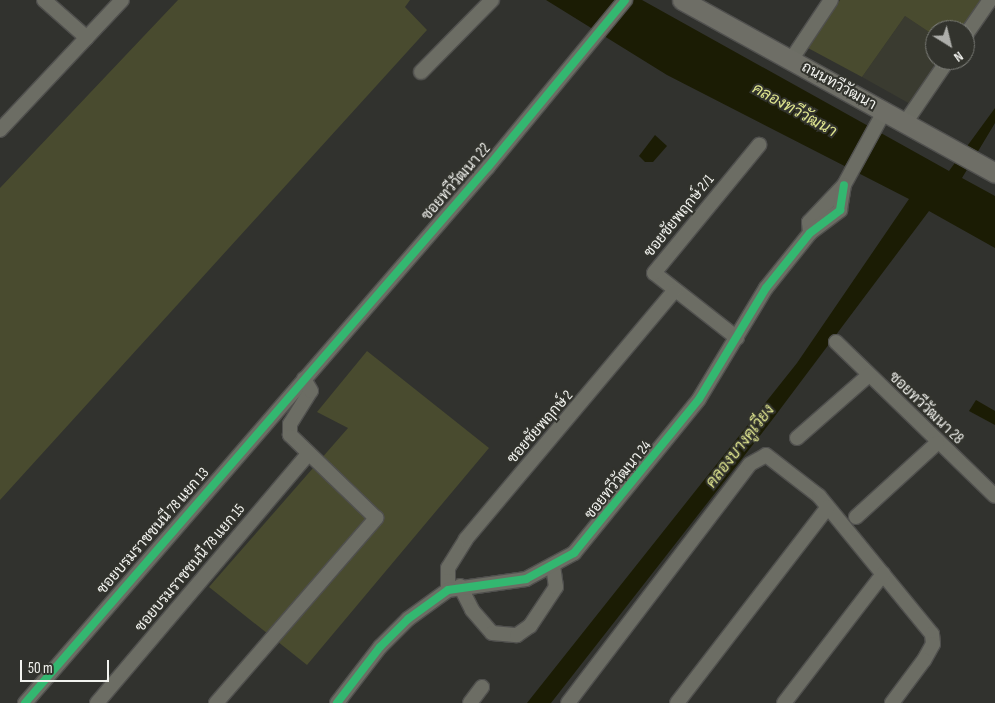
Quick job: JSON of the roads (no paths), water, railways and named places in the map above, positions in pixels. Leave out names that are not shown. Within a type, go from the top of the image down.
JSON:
[{"type":"main road","name":"ถนนทวีวัฒนา","points":[[686,1],[995,173]]},
{"type":"street","points":[[44,0],[87,38]]},
{"type":"street","points":[[0,130],[122,0]]},
{"type":"street","points":[[421,72],[492,0]]},
{"type":"street","name":"ซอยทวีวัฒนา 22","points":[[304,379],[625,0]]},
{"type":"street","points":[[792,60],[831,0]]},
{"type":"street","points":[[975,22],[990,0]]},
{"type":"street","points":[[905,123],[941,70]]},
{"type":"street","name":"ซอยทวีวัฒนา 24","points":[[343,701],[408,619],[454,588],[526,579],[554,566],[574,553],[593,533],[699,399],[766,288],[810,233],[809,222],[847,179],[884,112]]},
{"type":"street","name":"ซอยชัยพฤกษ์ 2/1","points":[[737,338],[674,291],[654,273],[656,268],[759,145]]},
{"type":"street","name":"ซอยชัยพฤกษ์ 2","points":[[454,588],[448,568],[466,539],[674,291]]},
{"type":"street","name":"ซอยทวีวัฒนา 28","points":[[836,342],[937,443],[995,496]]},
{"type":"street","points":[[797,438],[869,375]]},
{"type":"street","points":[[216,703],[376,518],[308,454],[288,429],[310,390],[304,379]]},
{"type":"street","name":"ซอยบรมราชชนนี 78 แยก 13","points":[[25,703],[304,379]]},
{"type":"street","points":[[856,516],[937,443]]},
{"type":"street","name":"ซอยบรมราชชนนี 78 แยก 15","points":[[98,703],[308,454]]},
{"type":"street","points":[[568,703],[759,457],[766,455],[784,466],[828,507],[932,634],[933,644],[892,703]]},
{"type":"street","points":[[676,703],[828,507]]},
{"type":"street","points":[[454,588],[492,633],[518,635],[530,626],[556,587],[554,566]]},
{"type":"street","points":[[784,703],[883,574]]},
{"type":"street","points":[[470,703],[482,687]]},
{"type":"water","points":[[546,0],[642,0],[949,171],[995,108],[995,123],[962,178],[995,196],[995,248],[929,211],[769,424],[551,703],[527,703],[797,363],[909,199],[667,75]]},
{"type":"water","points":[[655,135],[667,146],[653,162],[645,162],[639,156]]},
{"type":"water","points":[[976,400],[995,411],[995,425],[969,411]]},
{"type":"water label","name":"คลองทวีวัฒนา","points":[[794,111]]},
{"type":"water label","name":"คลองบางคูเวียง","points":[[741,447]]}]
